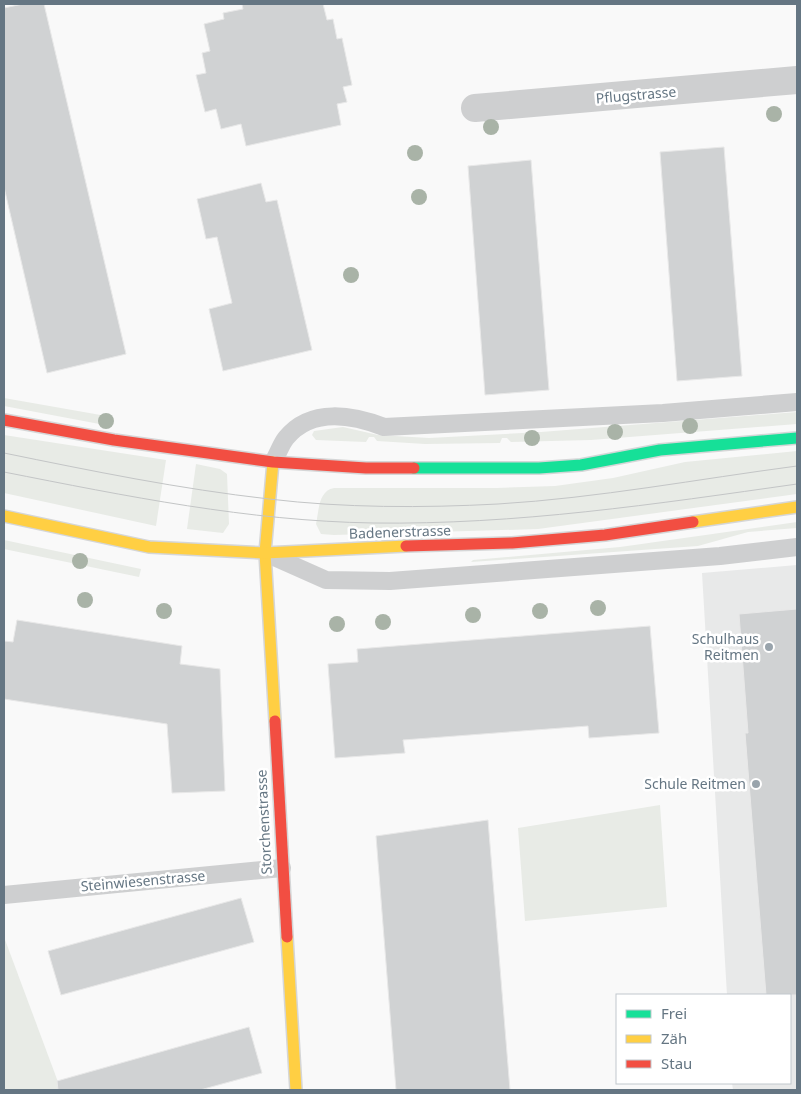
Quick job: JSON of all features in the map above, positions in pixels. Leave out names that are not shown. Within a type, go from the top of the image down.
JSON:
[{"type":"main road","points":[[4,420],[114,440],[274,462],[366,468],[539,468],[580,465],[660,450],[797,438]]},
{"type":"main road","name":"Storchenstrasse","points":[[274,462],[265,553],[296,1090]]},
{"type":"main road","name":"Badenerstrasse","points":[[4,516],[149,547],[265,553],[324,549],[512,543],[605,534],[797,506]]},
{"type":"street","name":"Pflugstrasse","points":[[475,108],[797,80]]},
{"type":"lane","points":[[274,462],[287,437],[307,421],[324,417],[341,416],[363,419],[384,427],[663,414],[797,402]]},
{"type":"lane","points":[[265,553],[326,580],[390,581],[720,556],[797,547]]},
{"type":"lane","name":"Steinwiesenstrasse","points":[[4,895],[282,868]]},
{"type":"shaded area","points":[[4,398],[112,417],[110,426],[4,406]]},
{"type":"shaded area","points":[[797,412],[797,424],[591,440],[511,442],[507,438],[502,438],[500,443],[425,444],[377,441],[374,437],[369,437],[366,442],[316,440],[312,435],[314,431],[343,427],[378,435],[429,438],[541,432]]},
{"type":"shaded area","points":[[4,435],[166,460],[156,526],[4,493]]},
{"type":"shaded area","points":[[797,451],[797,494],[538,529],[334,535],[321,534],[316,524],[322,497],[334,488],[555,486],[613,478],[685,462]]},
{"type":"shaded area","points":[[196,464],[220,469],[227,474],[229,524],[223,533],[187,529]]},
{"type":"shaded area","points":[[797,522],[797,528],[748,532],[698,546],[471,562],[473,560],[620,547]]},
{"type":"shaded area","points":[[4,540],[141,569],[139,577],[4,549]]},
{"type":"shaded area","name":"Schule Reitmen","points":[[797,565],[797,1090],[733,1090],[732,1084],[791,1084],[791,994],[727,994],[702,573]]},
{"type":"shaded area","points":[[660,805],[667,907],[525,921],[518,828]]},
{"type":"shaded area","points":[[4,937],[61,1090],[4,1090]]},
{"type":"building","points":[[23,4],[44,4],[126,354],[47,373],[4,187],[4,8]]},
{"type":"building","points":[[242,4],[323,4],[327,20],[333,19],[337,39],[342,38],[352,85],[343,87],[347,102],[337,104],[341,125],[246,146],[241,124],[221,129],[216,109],[205,112],[196,75],[206,73],[202,53],[210,51],[204,24],[224,19],[223,13],[243,9]]},
{"type":"building","points":[[724,147],[742,376],[677,381],[660,152]]},
{"type":"building","points":[[531,160],[549,390],[485,395],[468,166]]},
{"type":"building","points":[[261,183],[266,202],[277,200],[312,350],[223,371],[209,309],[232,303],[217,237],[206,239],[197,199]]},
{"type":"building","points":[[797,609],[797,995],[766,994],[745,733],[748,733],[739,614]]},
{"type":"building","points":[[17,620],[182,646],[180,664],[220,669],[225,791],[172,793],[167,724],[4,699],[4,641],[13,642]]},
{"type":"building","points":[[650,626],[659,733],[589,738],[588,726],[403,740],[405,753],[335,758],[328,664],[358,662],[357,649]]},
{"type":"building","points":[[488,820],[510,1090],[396,1090],[376,836]]},
{"type":"building","points":[[241,898],[254,942],[61,995],[48,951]]},
{"type":"building","points":[[249,1027],[262,1073],[200,1090],[58,1090],[57,1081]]},
{"type":"tram line","points":[[4,453],[136,479],[236,495],[326,504],[412,507],[498,504],[573,497],[797,466]]},
{"type":"tram line","points":[[4,472],[187,506],[280,518],[373,523],[480,521],[533,517],[639,506],[797,484]]},
{"type":"traffic: fast","points":[[414,468],[539,468],[581,465],[660,450],[797,438]]},
{"type":"traffic: slow","points":[[273,462],[265,553],[275,721]]},
{"type":"traffic: slow","points":[[693,522],[797,507]]},
{"type":"traffic: slow","points":[[4,516],[149,547],[265,553],[406,546]]},
{"type":"traffic: slow","points":[[287,937],[296,1090]]},
{"type":"traffic: jam","points":[[4,420],[114,440],[273,462],[366,468],[414,468]]},
{"type":"traffic: jam","points":[[406,546],[512,543],[605,535],[693,522]]},
{"type":"traffic: jam","points":[[275,721],[287,937]]},
{"type":"place","name":"Schulhaus Reitmen","points":[[769,647]]},
{"type":"place","name":"Schule Reitmen","points":[[756,784]]}]
